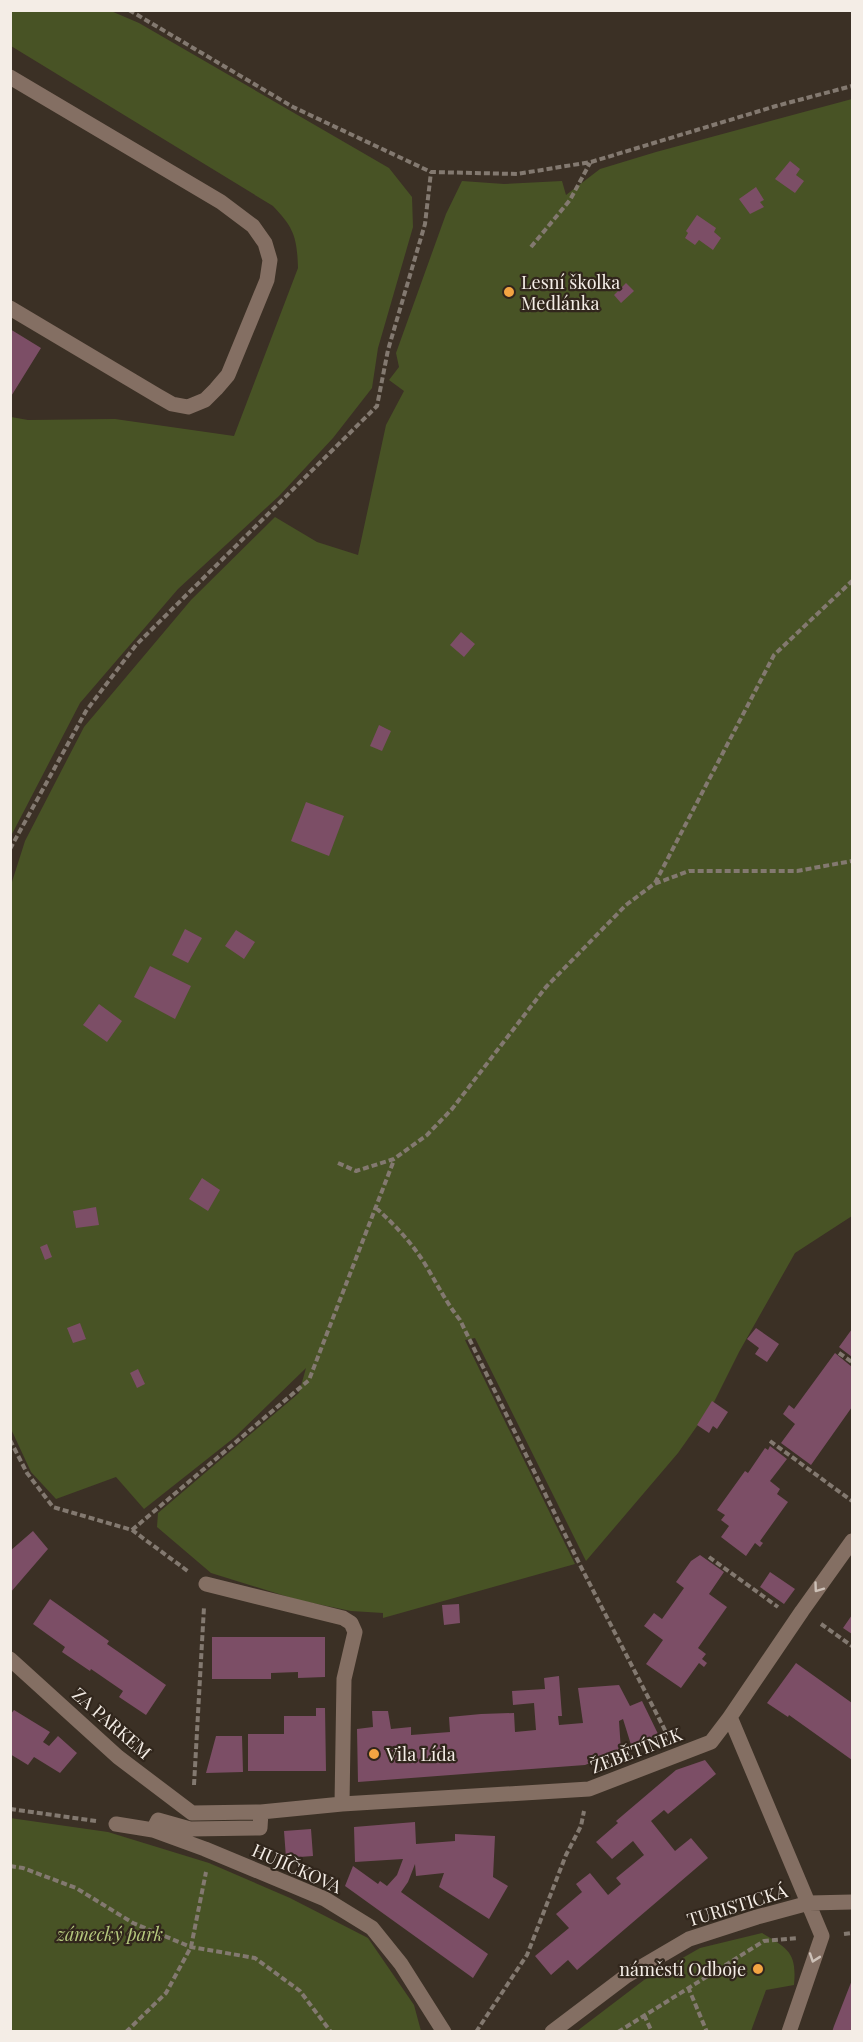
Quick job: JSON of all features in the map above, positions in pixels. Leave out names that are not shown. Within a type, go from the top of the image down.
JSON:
[{"type":"street","points":[[10,77],[221,202],[253,226],[265,243],[270,260],[267,280],[228,375],[205,400],[188,407],[172,404],[10,308]]},
{"type":"street","name":"ŽEBĚTÍNEK","points":[[471,1796],[589,1789],[711,1742],[852,1541]]},
{"type":"street","points":[[206,1584],[343,1618],[351,1623],[355,1632],[344,1679],[342,1804]]},
{"type":"street","name":"ZA PARKEM","points":[[10,1659],[118,1756],[192,1813]]},
{"type":"street","points":[[730,1717],[822,1936],[789,2031]]},
{"type":"street","name":"HUJÍČKOVA","points":[[192,1813],[261,1812],[342,1804],[471,1796]]},
{"type":"street","name":"HUJÍČKOVA","points":[[153,1830],[158,1820],[190,1828],[260,1828],[261,1812]]},
{"type":"street","name":"HUJÍČKOVA","points":[[116,1824],[153,1830],[205,1849],[325,1899],[372,1928],[400,1964],[444,2031]]},
{"type":"street","name":"TURISTICKÁ","points":[[552,2031],[626,1976],[689,1939],[757,1917],[809,1904],[852,1902]]},
{"type":"path","points":[[129,10],[292,107],[431,172],[518,174],[591,162],[776,106],[852,86]]},
{"type":"path","points":[[531,247],[570,200],[591,162]]},
{"type":"path","points":[[11,850],[86,711],[136,645],[377,406],[388,350],[425,224],[431,172]]},
{"type":"path","points":[[654,884],[774,655],[852,581]]},
{"type":"path","points":[[338,1163],[356,1171],[394,1159],[427,1135],[452,1109],[546,987],[626,905],[654,884],[689,872],[797,871],[852,861]]},
{"type":"path","points":[[132,1530],[309,1380],[394,1159]]},
{"type":"path","points":[[376,1208],[402,1231],[425,1265],[445,1302],[460,1320],[585,1575],[678,1755]]},
{"type":"path","points":[[839,1353],[852,1362]]},
{"type":"path","points":[[10,1440],[27,1473],[52,1507],[132,1530],[206,1584],[192,1813]]},
{"type":"path","points":[[770,1441],[852,1501]]},
{"type":"path","points":[[709,1557],[798,1615],[852,1646]]},
{"type":"path","points":[[10,1809],[116,1824]]},
{"type":"path","points":[[476,2031],[527,1955],[566,1855],[581,1826]]},
{"type":"path","points":[[126,2031],[166,1993],[191,1947],[209,1860],[205,1849]]},
{"type":"path","points":[[10,1866],[23,1868],[76,1888],[133,1923],[191,1947],[255,1958],[300,1991],[331,2031]]},
{"type":"path","points":[[618,2031],[764,1941],[852,1933]]},
{"type":"path","points":[[688,1987],[707,2031]]},
{"type":"path","points":[[644,2015],[652,2031]]},
{"type":"green space","points":[[11,10],[111,11],[139,23],[389,168],[412,197],[413,227],[378,348],[372,388],[333,438],[279,496],[178,589],[80,703],[11,836],[11,417],[28,420],[115,419],[234,436],[298,268],[297,248],[293,234],[286,221],[273,206],[11,46]]},
{"type":"green space","points":[[852,99],[852,1216],[795,1253],[739,1352],[714,1402],[678,1453],[586,1561],[475,1338],[465,1340],[575,1564],[383,1618],[383,1613],[351,1611],[298,1600],[211,1573],[157,1527],[158,1513],[299,1393],[306,1368],[235,1437],[144,1509],[116,1477],[56,1499],[31,1472],[11,1429],[11,885],[25,841],[84,727],[191,600],[275,517],[317,542],[358,555],[386,425],[404,391],[389,380],[399,367],[396,353],[446,214],[462,181],[504,184],[562,181],[566,195],[600,169]]},
{"type":"green space","name":"zámecký park","points":[[10,1818],[108,1832],[209,1863],[290,1898],[368,1938],[414,2005],[421,2031],[11,2031]]},
{"type":"green space","name":"náměstí Odboje","points":[[762,1933],[789,1953],[794,1965],[794,1985],[766,1990],[751,2031],[577,2031],[644,1980],[700,1948]]},
{"type":"building","points":[[790,161],[800,169],[796,175],[804,181],[795,193],[775,179]]},
{"type":"building","points":[[756,187],[764,200],[760,202],[764,207],[750,214],[739,199]]},
{"type":"building","points":[[697,215],[716,228],[714,232],[721,238],[713,250],[699,240],[695,245],[685,238],[688,233],[686,231]]},
{"type":"building","points":[[626,283],[634,291],[621,303],[614,295]]},
{"type":"building","points":[[10,329],[41,348],[10,398]]},
{"type":"building","points":[[461,632],[475,644],[464,657],[450,645]]},
{"type":"building","points":[[379,725],[391,731],[382,751],[370,746]]},
{"type":"building","points":[[306,802],[344,816],[329,856],[291,841]]},
{"type":"building","points":[[185,929],[202,938],[188,963],[172,955]]},
{"type":"building","points":[[236,930],[255,942],[244,959],[225,946]]},
{"type":"building","points":[[150,966],[191,986],[175,1019],[134,997]]},
{"type":"building","points":[[99,1004],[122,1021],[107,1042],[83,1025]]},
{"type":"building","points":[[202,1178],[220,1190],[208,1211],[189,1199]]},
{"type":"building","points":[[96,1207],[99,1225],[76,1228],[73,1211]]},
{"type":"building","points":[[47,1244],[52,1257],[45,1260],[40,1247]]},
{"type":"building","points":[[80,1323],[86,1339],[73,1343],[67,1328]]},
{"type":"building","points":[[756,1328],[779,1344],[767,1362],[755,1354],[759,1348],[747,1339]]},
{"type":"building","points":[[852,1329],[852,1357],[839,1347]]},
{"type":"building","points":[[835,1353],[852,1367],[852,1407],[811,1465],[781,1443],[795,1424],[783,1414],[789,1405],[794,1409]]},
{"type":"building","points":[[138,1369],[145,1384],[137,1388],[130,1373]]},
{"type":"building","points":[[712,1401],[728,1412],[717,1429],[713,1426],[709,1433],[697,1425]]},
{"type":"building","points":[[770,1446],[787,1459],[770,1481],[780,1489],[777,1494],[788,1502],[760,1541],[763,1543],[760,1547],[755,1543],[746,1556],[721,1537],[729,1526],[721,1520],[725,1515],[717,1510],[745,1471],[748,1473],[765,1448],[768,1450]]},
{"type":"building","points":[[33,1531],[48,1549],[10,1593],[10,1551]]},
{"type":"building","points":[[700,1555],[724,1572],[709,1594],[727,1607],[698,1648],[706,1654],[702,1659],[707,1663],[704,1667],[699,1663],[681,1688],[646,1664],[663,1640],[644,1626],[654,1613],[662,1619],[684,1588],[676,1582],[691,1561]]},
{"type":"building","points":[[770,1572],[795,1589],[784,1604],[760,1587]]},
{"type":"building","points":[[50,1599],[109,1641],[107,1644],[166,1685],[146,1715],[119,1697],[123,1691],[62,1652],[65,1647],[33,1624]]},
{"type":"building","points":[[459,1604],[460,1623],[444,1625],[442,1605]]},
{"type":"building","points":[[852,1615],[852,1634],[843,1628]]},
{"type":"building","points":[[212,1637],[325,1637],[325,1677],[298,1678],[298,1672],[271,1673],[271,1679],[212,1679]]},
{"type":"building","points":[[796,1663],[852,1703],[852,1760],[789,1715],[788,1717],[767,1703]]},
{"type":"building","points":[[559,1676],[562,1716],[558,1716],[559,1725],[583,1723],[578,1688],[619,1685],[630,1706],[642,1701],[660,1738],[632,1748],[623,1719],[619,1721],[621,1751],[585,1765],[358,1782],[357,1729],[373,1727],[372,1711],[388,1711],[391,1729],[411,1727],[411,1735],[450,1732],[449,1717],[481,1714],[514,1713],[515,1732],[536,1730],[534,1703],[513,1705],[512,1691],[545,1689],[544,1678]]},
{"type":"building","points":[[316,1708],[325,1708],[326,1771],[248,1771],[248,1734],[284,1734],[284,1716],[316,1716]]},
{"type":"building","points":[[14,1710],[50,1732],[43,1742],[49,1746],[58,1736],[77,1753],[60,1773],[34,1757],[28,1765],[10,1754],[10,1715]]},
{"type":"building","points":[[216,1736],[242,1736],[243,1772],[206,1773]]},
{"type":"building","points":[[705,1760],[716,1774],[668,1814],[664,1810],[651,1821],[675,1851],[691,1838],[708,1858],[577,1970],[568,1960],[551,1975],[535,1956],[569,1928],[556,1914],[582,1892],[576,1884],[590,1873],[608,1895],[621,1884],[616,1878],[644,1855],[633,1841],[612,1859],[596,1842],[618,1823],[616,1821],[676,1770]]},
{"type":"building","points":[[415,1822],[416,1844],[455,1841],[455,1834],[495,1836],[493,1877],[508,1886],[489,1919],[439,1887],[444,1873],[416,1876],[415,1864],[401,1892],[488,1954],[473,1978],[345,1886],[353,1866],[378,1884],[380,1881],[387,1886],[397,1875],[403,1859],[355,1862],[354,1827]]},
{"type":"building","points":[[311,1829],[313,1856],[286,1858],[284,1831]]},
{"type":"building","points":[[852,1980],[852,2032],[832,2032],[834,2026]]},
{"type":"place","name":"Lesní školka Medlánka","points":[[509,292]]},
{"type":"place","name":"Vila Lída","points":[[374,1754]]},
{"type":"place","name":"náměstí Odboje","points":[[758,1969]]}]
